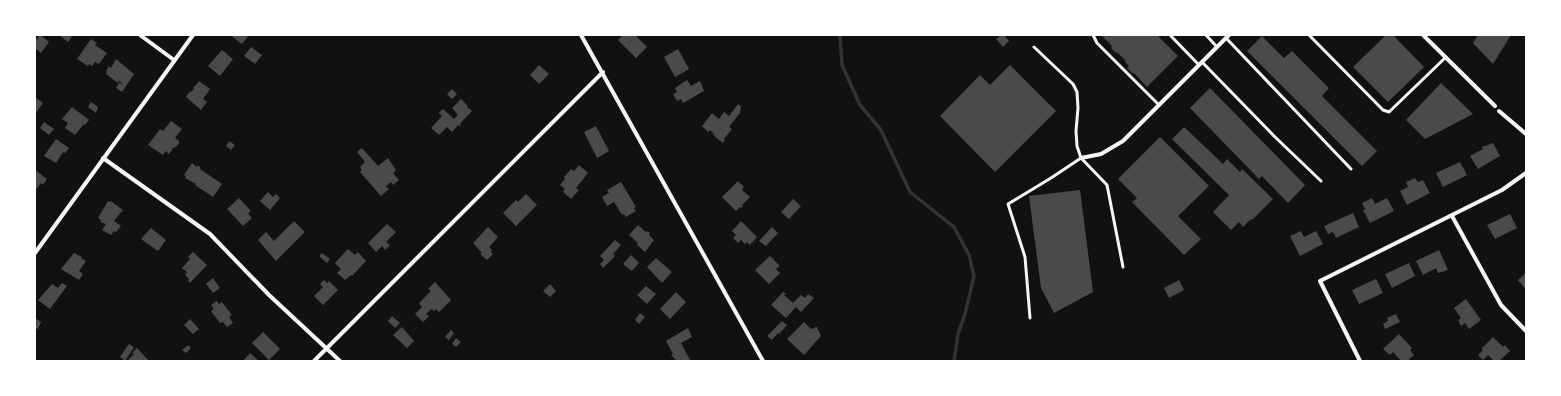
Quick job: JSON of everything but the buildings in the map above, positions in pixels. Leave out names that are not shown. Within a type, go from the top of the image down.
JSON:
[{"type":"street","points":[[140,35],[174,60]]},
{"type":"street","points":[[35,253],[193,35]]},
{"type":"street","points":[[581,35],[763,361]]},
{"type":"street","points":[[1423,35],[1495,106]]},
{"type":"street","points":[[1081,158],[1100,154],[1123,140],[1228,36]]},
{"type":"street","points":[[314,361],[602,72]]},
{"type":"street","points":[[1499,111],[1526,134]]},
{"type":"street","points":[[103,158],[210,234],[269,295],[340,361]]},
{"type":"street","points":[[1360,361],[1320,282],[1502,190],[1526,173]]},
{"type":"street","points":[[1452,216],[1501,305],[1526,331]]},
{"type":"lane","points":[[1093,35],[1097,43],[1159,105]]},
{"type":"lane","points":[[1170,35],[1321,180]]},
{"type":"lane","points":[[1206,35],[1217,47]]},
{"type":"lane","points":[[1309,35],[1383,110],[1389,112],[1445,58]]},
{"type":"lane","points":[[1228,36],[1352,169]]},
{"type":"lane","points":[[1034,47],[1073,84],[1077,92],[1077,146],[1081,158],[1107,185],[1124,267]]},
{"type":"lane","points":[[1030,318],[1025,257],[1008,204],[1081,158]]},
{"type":"waterway","points":[[840,35],[842,65],[860,105],[881,130],[910,192],[954,227],[969,255],[974,276],[965,314],[958,334],[954,361]]}]
